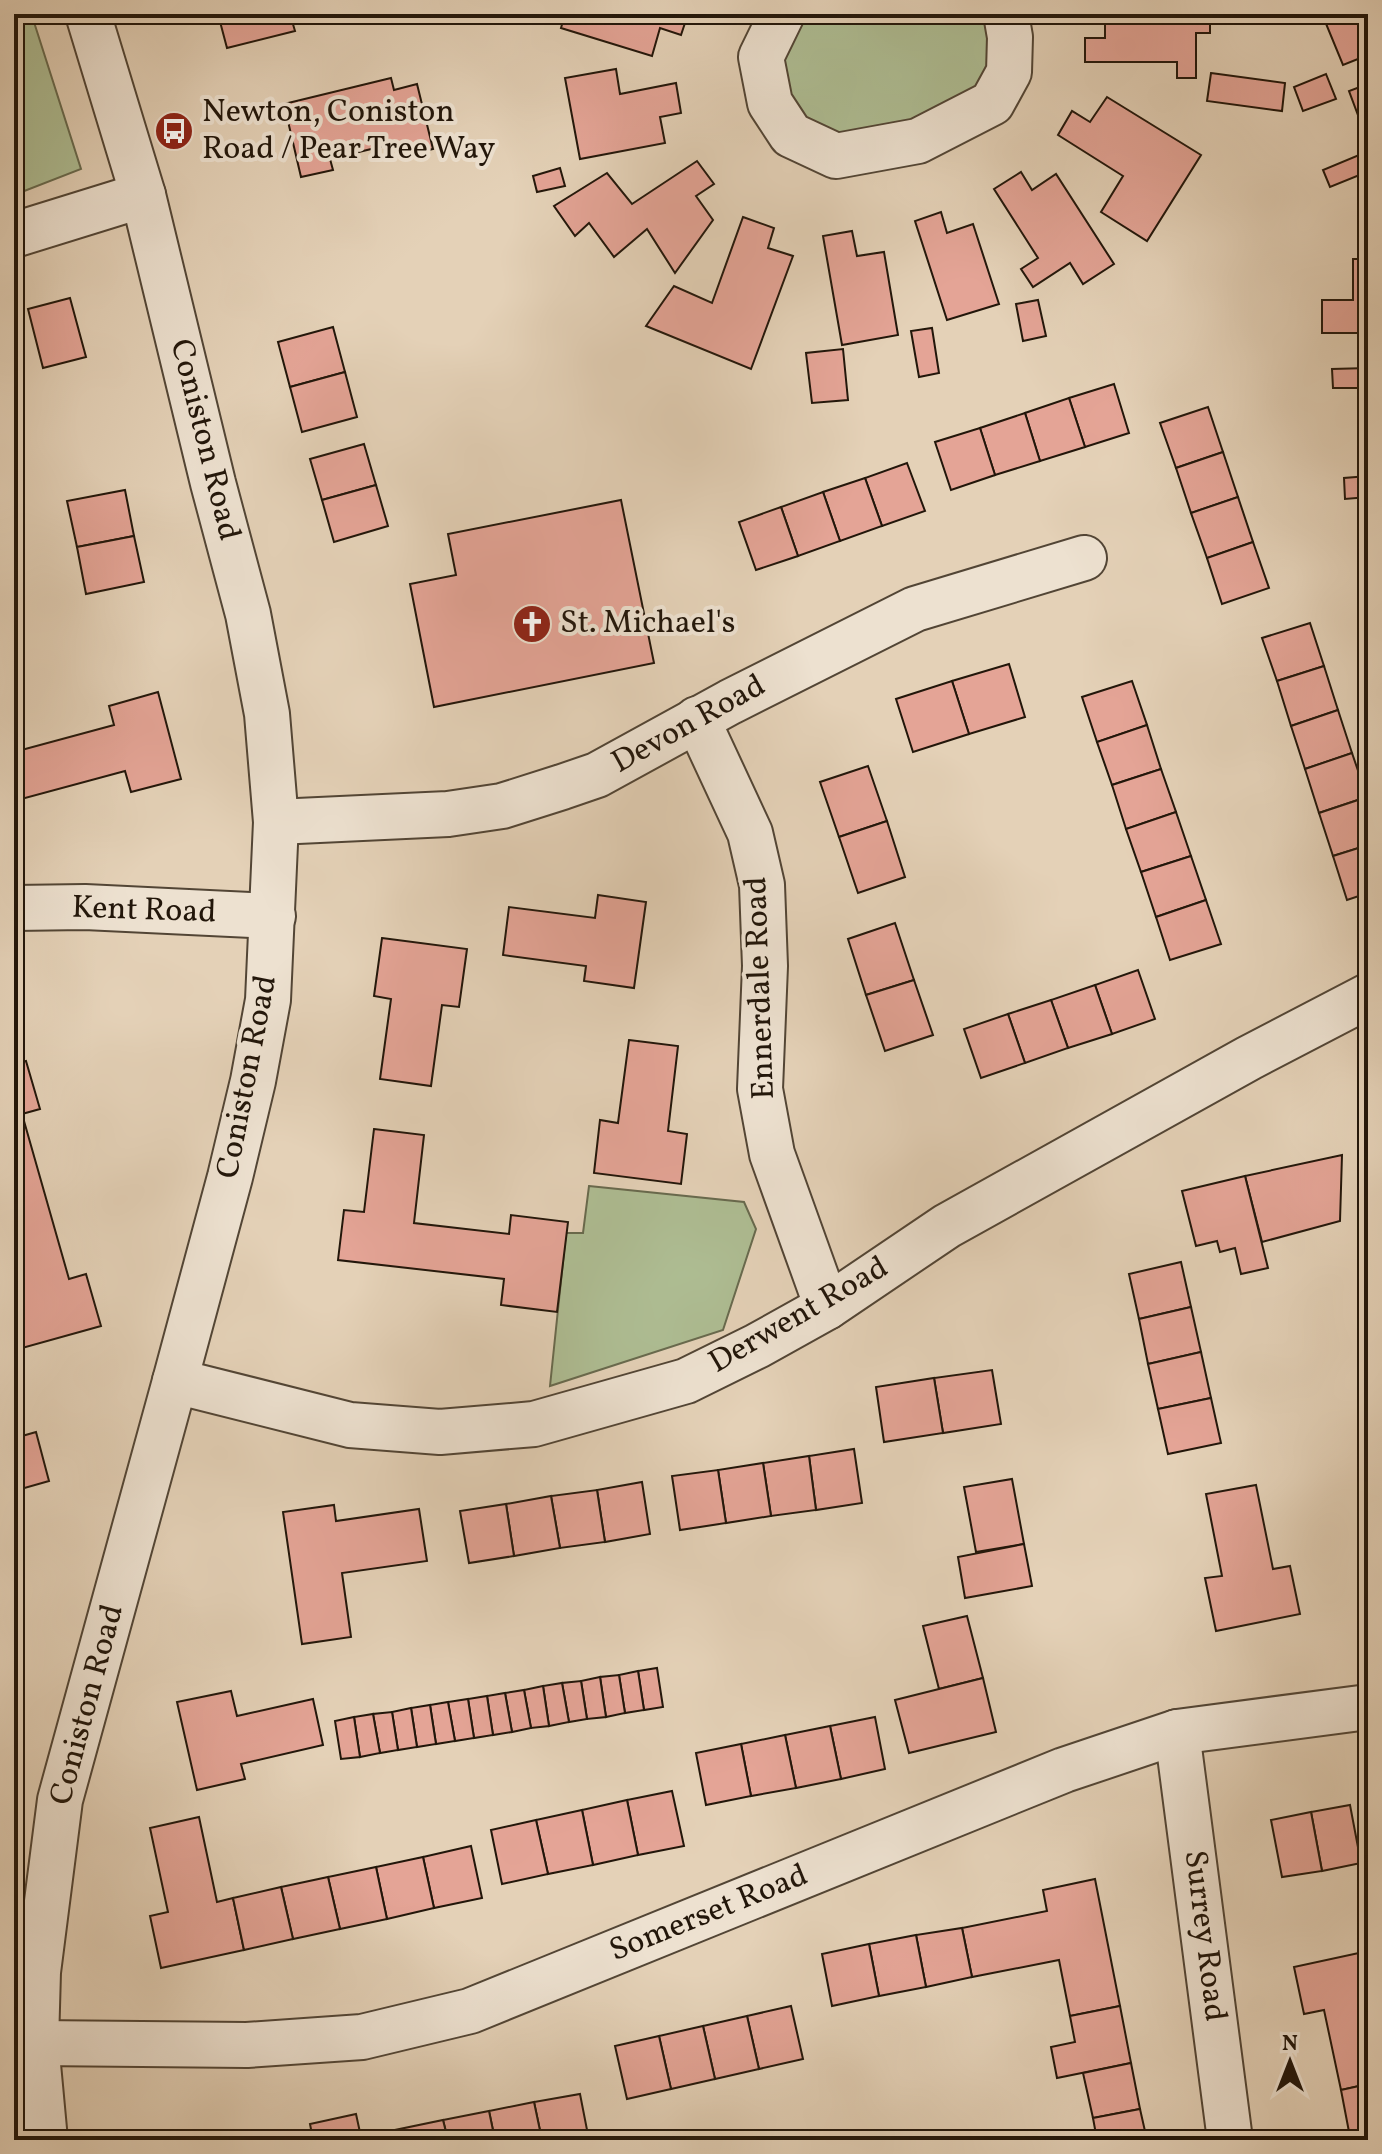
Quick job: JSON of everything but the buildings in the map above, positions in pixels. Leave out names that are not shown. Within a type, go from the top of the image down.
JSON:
[{"type":"street","name":"Coniston Road","points":[[45,2140],[26,1972],[60,1800],[230,1177],[253,1081],[268,1000],[276,822],[267,714],[248,614],[143,195],[88,14]]},
{"type":"street","points":[[782,14],[761,57],[770,103],[791,135],[836,156],[918,141],[992,103],[1009,72],[1010,37],[1006,14]]},
{"type":"street","points":[[14,235],[143,195]]},
{"type":"street","name":"Devon Road","points":[[276,822],[448,814],[502,806],[597,775],[697,719],[915,609],[1084,558]]},
{"type":"street","name":"Ennerdale Road","points":[[697,719],[750,833],[762,885],[765,966],[760,1089],[772,1154],[827,1307]]},
{"type":"street","name":"Kent Road","points":[[14,908],[85,907],[273,916]]},
{"type":"street","name":"Derwent Road","points":[[175,1381],[350,1425],[440,1432],[534,1424],[686,1381],[827,1307],[947,1226],[1249,1058],[1368,996]]},
{"type":"street","name":"Somerset Road","points":[[36,2043],[247,2045],[362,2037],[470,2011],[1064,1770],[1177,1732],[1368,1707]]},
{"type":"street","name":"Surrey Road","points":[[1177,1732],[1230,2140]]},
{"type":"green space","points":[[782,14],[1006,14],[1009,72],[918,141],[791,135]]},
{"type":"green space","points":[[33,19],[81,169],[14,195],[14,26]]},
{"type":"green space","points":[[589,1186],[744,1202],[756,1229],[723,1330],[550,1386],[566,1233],[583,1233]]},
{"type":"place","name":"Newton, Coniston Road / Pear Tree Way","points":[[174,131]]},
{"type":"place","name":"St. Michael's","points":[[532,624]]}]
